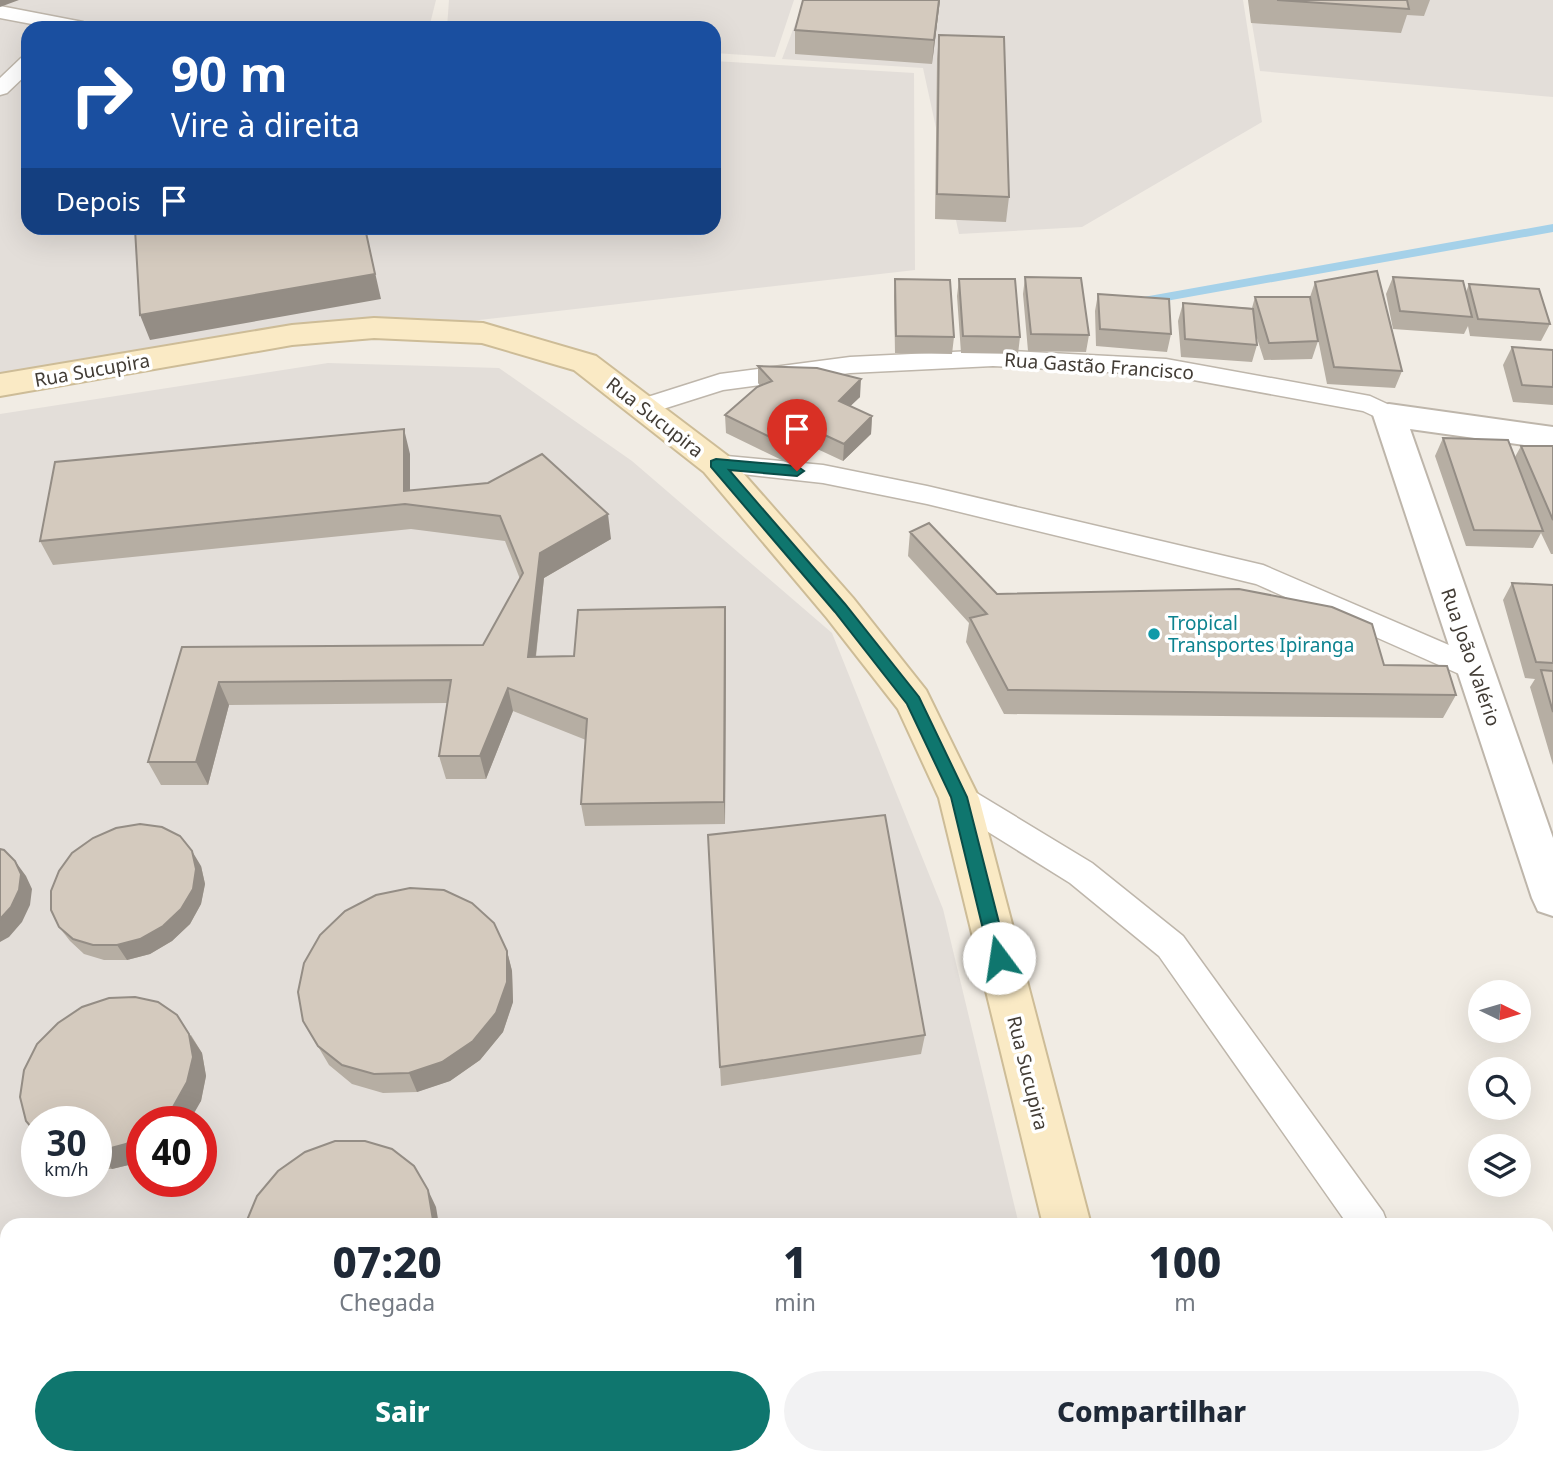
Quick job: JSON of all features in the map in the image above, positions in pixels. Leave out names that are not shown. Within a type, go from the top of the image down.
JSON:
[{"type":"street","name":"Rua Sucupira","points":[[0,385],[292,335],[373,328],[483,333],[584,363],[644,407],[716,464],[840,608],[913,701],[959,797],[1065,1218]]},
{"type":"street","name":"Rua Gastão Francisco","points":[[1389,415],[1553,438]]},
{"type":"street","name":"Rua João Valério","points":[[1389,415],[1553,898]]},
{"type":"lane","points":[[0,12],[43,21]]},
{"type":"lane","points":[[0,89],[21,69]]},
{"type":"lane","name":"Rua Gastão Francisco","points":[[644,407],[720,382],[850,365],[993,358],[1166,367],[1370,404],[1389,415]]},
{"type":"lane","points":[[716,464],[849,479],[1263,575],[1476,669]]},
{"type":"lane","points":[[959,797],[1082,873],[1171,946],[1365,1218]]},
{"type":"shaded area","points":[[0,0],[436,0],[431,21],[21,21],[21,235],[721,235],[721,61],[914,73],[915,270],[0,375]]},
{"type":"shaded area","points":[[449,0],[794,0],[775,57],[721,53],[721,21],[448,21]]},
{"type":"shaded area","points":[[804,0],[1243,0],[1262,122],[1082,227],[959,234],[923,68],[782,59]]},
{"type":"shaded area","points":[[1248,0],[1553,0],[1553,97],[1260,71]]},
{"type":"shaded area","points":[[328,363],[499,368],[632,461],[832,633],[943,909],[1017,1218],[0,1218],[0,414]]},
{"type":"building","points":[[803,0],[939,0],[934,40],[795,30]]},
{"type":"building","points":[[1277,0],[1407,0],[1409,9]]},
{"type":"building","points":[[939,35],[1004,37],[1009,197],[937,194]]},
{"type":"building","points":[[135,235],[367,235],[375,274],[140,315]]},
{"type":"building","points":[[1377,271],[1402,371],[1334,367],[1315,282]]},
{"type":"building","points":[[1025,277],[1081,278],[1089,335],[1031,334]]},
{"type":"building","points":[[1393,277],[1463,281],[1472,317],[1400,311]]},
{"type":"building","points":[[895,279],[950,280],[954,337],[896,336]]},
{"type":"building","points":[[959,279],[1015,279],[1020,337],[963,336]]},
{"type":"building","points":[[1469,284],[1539,289],[1550,324],[1478,319]]},
{"type":"building","points":[[1098,294],[1169,299],[1171,334],[1100,329]]},
{"type":"building","points":[[1255,297],[1310,297],[1318,341],[1269,343]]},
{"type":"building","points":[[1183,303],[1253,309],[1257,345],[1185,339]]},
{"type":"building","points":[[1512,347],[1553,350],[1553,387],[1522,385]]},
{"type":"building","points":[[758,366],[817,368],[861,379],[839,401],[872,416],[844,444],[814,430],[794,449],[725,415],[757,387],[772,381]]},
{"type":"building","points":[[404,429],[404,491],[488,483],[542,454],[608,514],[540,553],[528,657],[574,656],[578,610],[725,607],[724,802],[581,804],[587,719],[508,688],[480,756],[439,756],[451,680],[219,682],[196,762],[148,762],[182,647],[483,645],[523,573],[500,516],[405,504],[40,541],[55,462]]},
{"type":"building","points":[[1443,438],[1508,440],[1543,531],[1474,530]]},
{"type":"building","points":[[1521,446],[1553,446],[1553,520]]},
{"type":"building","name":"Tropical Transportes Ipiranga","points":[[929,523],[997,594],[1239,589],[1332,607],[1372,624],[1384,665],[1447,666],[1456,695],[1008,690],[970,618],[987,614],[910,532]]},
{"type":"building","points":[[1512,583],[1553,585],[1553,663],[1536,662]]},
{"type":"building","points":[[1541,670],[1553,671],[1553,712]]},
{"type":"building","points":[[885,815],[925,1035],[720,1067],[708,835]]},
{"type":"building","points":[[140,824],[162,827],[180,836],[192,851],[196,869],[193,889],[181,909],[163,926],[140,939],[117,945],[93,945],[73,939],[59,927],[51,910],[51,891],[59,871],[72,853],[93,838],[116,828]]},
{"type":"building","points":[[0,849],[15,861],[21,874],[19,890],[11,907],[0,919]]},
{"type":"building","points":[[410,888],[444,890],[472,903],[494,923],[507,951],[507,982],[496,1013],[473,1041],[442,1062],[409,1073],[374,1074],[342,1065],[318,1046],[303,1021],[298,992],[304,963],[320,935],[345,911],[376,895]]},
{"type":"building","points":[[135,997],[158,1002],[177,1015],[189,1034],[193,1057],[187,1082],[174,1106],[126,1106],[126,1144],[112,1148],[112,1106],[22,1106],[20,1097],[24,1070],[37,1044],[58,1023],[82,1007],[109,998]]},
{"type":"building","points":[[335,1141],[365,1141],[392,1149],[414,1166],[428,1190],[433,1218],[248,1218],[257,1196],[278,1171],[305,1152]]},
{"type":"waterway","points":[[1138,302],[1553,228]]},
{"type":"place","name":"Tropical Transportes Ipiranga","points":[[1154,634]]},
{"type":"route","points":[[797,471],[716,464],[840,608],[913,701],[959,797],[999,958]]}]
